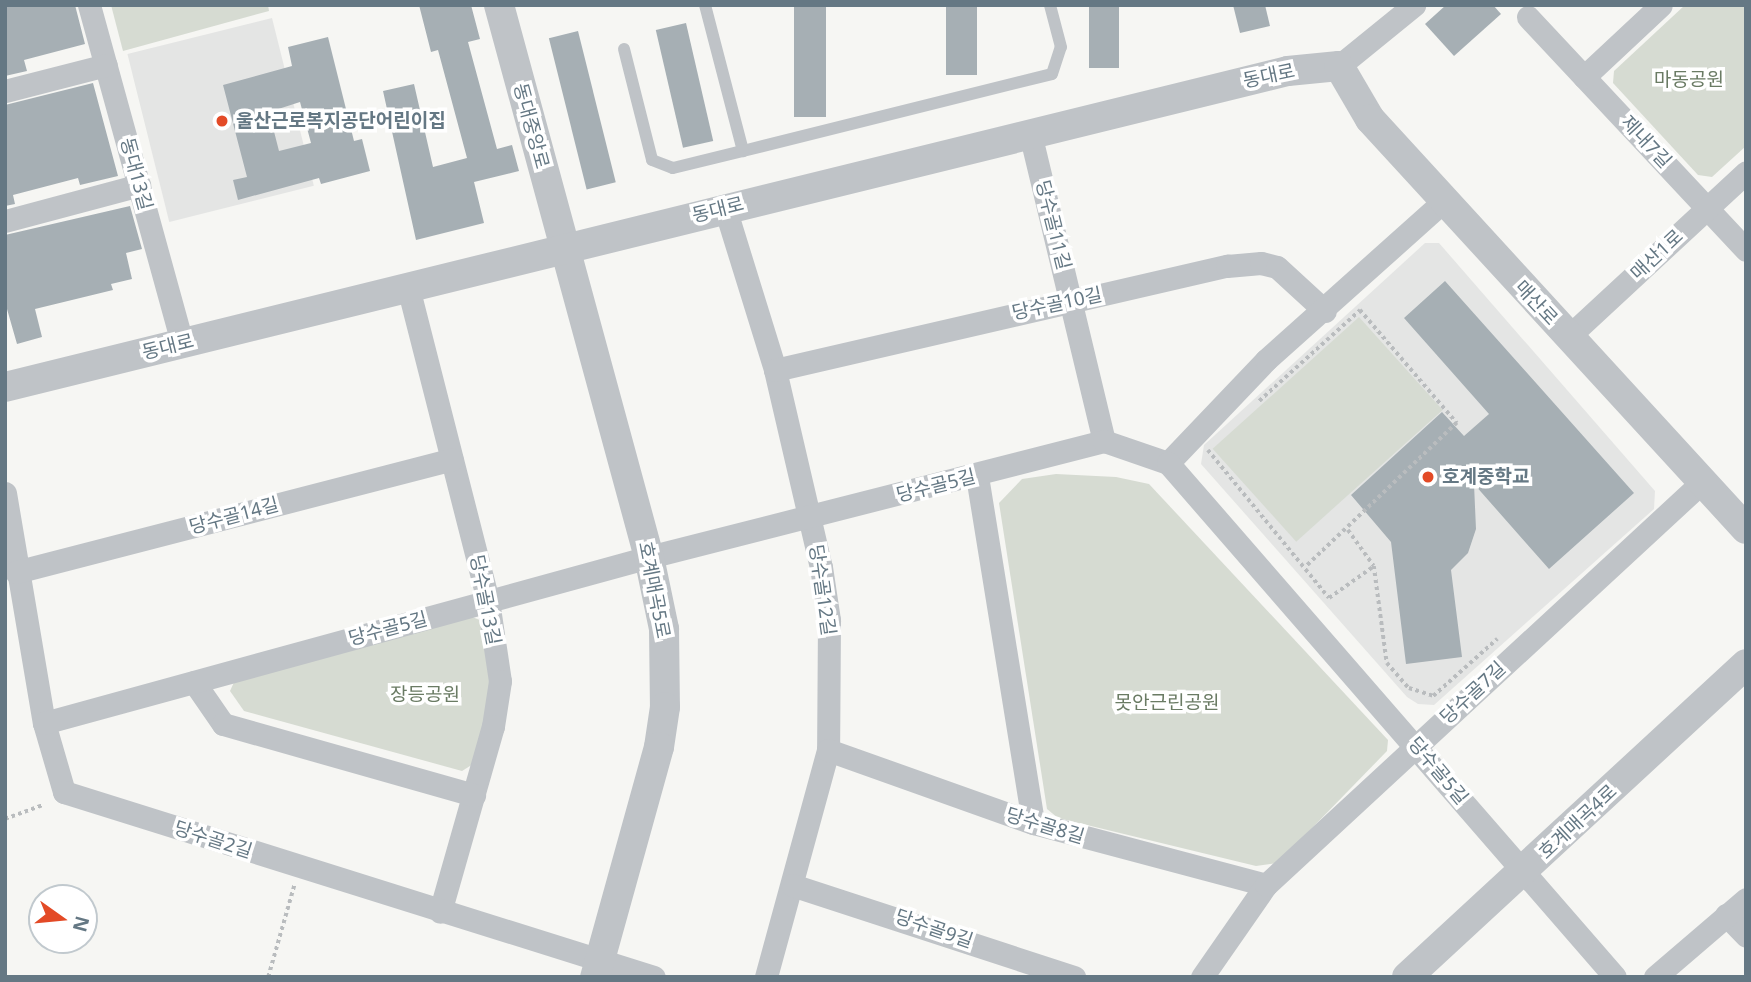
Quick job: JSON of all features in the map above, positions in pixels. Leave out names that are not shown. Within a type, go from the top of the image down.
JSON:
[{"type":"street","name":"동대13길","points":[[89,5],[182,343]]},
{"type":"street","name":"동대중앙로","points":[[499,5],[564,247]]},
{"type":"street","points":[[1339,66],[1414,5]]},
{"type":"street","points":[[1584,77],[1661,5]]},
{"type":"street","name":"제내7길","points":[[1528,17],[1746,250]]},
{"type":"street","points":[[5,91],[106,65]]},
{"type":"street","name":"동대로","points":[[5,387],[1030,133],[1288,71],[1339,66]]},
{"type":"street","name":"매산로","points":[[1339,66],[1370,120],[1567,338],[1746,529]]},
{"type":"street","name":"당수골11길","points":[[1030,133],[1073,300],[1104,440]]},
{"type":"street","name":"매산1로","points":[[1567,338],[1746,172]]},
{"type":"street","points":[[5,221],[139,185]]},
{"type":"street","points":[[1168,463],[1266,360],[1325,311],[1443,202]]},
{"type":"street","name":"당수골12길","points":[[725,208],[775,370],[810,517],[829,620],[828,750],[766,977]]},
{"type":"street","name":"호계매곡5로","points":[[564,247],[649,557],[664,629],[665,708],[659,747],[597,970]]},
{"type":"street","name":"당수골10길","points":[[775,370],[1073,300],[1261,263],[1277,268],[1325,311]]},
{"type":"street","name":"당수골13길","points":[[408,287],[488,601],[500,681],[474,795],[440,912]]},
{"type":"street","name":"당수골5길","points":[[44,723],[649,557],[977,476],[1104,440],[1168,463],[1416,744],[1615,977]]},
{"type":"street","name":"당수골14길","points":[[16,572],[452,459]]},
{"type":"street","points":[[977,476],[1033,823]]},
{"type":"street","name":"당수골7길","points":[[1202,977],[1266,885],[1701,483]]},
{"type":"street","name":"당수골2길","points":[[5,493],[16,572],[44,723],[64,792],[440,912],[597,970],[654,977]]},
{"type":"street","name":"호계매곡4로","points":[[1407,977],[1524,873],[1746,664]]},
{"type":"street","points":[[194,682],[223,724],[474,795]]},
{"type":"street","name":"당수골8길","points":[[828,750],[1033,823],[1266,885]]},
{"type":"street","name":"당수골9길","points":[[792,885],[1074,977]]},
{"type":"street","points":[[1656,977],[1746,899]]},
{"type":"street","points":[[1726,915],[1746,936]]},
{"type":"lane","points":[[705,5],[743,151]]},
{"type":"lane","points":[[624,49],[652,160],[673,168],[1052,74],[1061,47],[1050,5]]},
{"type":"path","points":[[1251,408],[1360,310],[1457,423],[1348,530],[1307,566]]},
{"type":"path","points":[[1212,444],[1210,456],[1307,566],[1329,597],[1374,566]]},
{"type":"path","points":[[1348,530],[1374,566],[1387,663],[1417,694],[1433,696],[1439,692],[1506,631]]},
{"type":"path","points":[[5,819],[43,805]]},
{"type":"path","points":[[268,977],[294,886]]},
{"type":"shaded area","name":"울산근로복지공단어린이집","points":[[272,18],[314,186],[169,222],[127,54]]},
{"type":"shaded area","name":"호계중학교","points":[[1425,243],[1439,243],[1655,491],[1654,509],[1434,705],[1418,704],[1407,697],[1201,464],[1204,445]]},
{"type":"green space","points":[[111,5],[268,5],[269,11],[123,51]]},
{"type":"green space","name":"마동공원","points":[[1685,5],[1746,5],[1746,146],[1712,177],[1698,175],[1613,83],[1614,71]]},
{"type":"green space","points":[[1359,317],[1443,410],[1296,542],[1213,449]]},
{"type":"green space","name":"못안근린공원","points":[[1056,474],[1116,477],[1149,484],[1388,740],[1387,751],[1278,863],[1256,866],[1058,818],[1047,809],[999,503],[1022,479]]},
{"type":"green space","name":"장등공원","points":[[472,617],[485,622],[492,687],[478,761],[462,771],[244,711],[230,691],[235,680]]},
{"type":"building","points":[[5,5],[75,5],[85,44],[24,60],[27,71],[5,76]]},
{"type":"building","points":[[419,5],[471,5],[480,39],[468,42],[497,149],[512,145],[519,171],[474,182],[484,223],[416,240],[383,91],[414,84],[433,167],[467,158],[438,50],[431,52]]},
{"type":"building","points":[[794,5],[826,5],[826,117],[794,117]]},
{"type":"building","points":[[946,5],[977,5],[977,75],[946,75]]},
{"type":"building","points":[[1089,5],[1119,5],[1119,68],[1089,68]]},
{"type":"building","points":[[1233,5],[1265,5],[1270,26],[1240,33]]},
{"type":"building","points":[[1446,5],[1493,5],[1501,14],[1454,56],[1425,24]]},
{"type":"building","points":[[686,23],[713,141],[683,148],[656,30]]},
{"type":"building","points":[[578,31],[616,182],[587,190],[549,38]]},
{"type":"building","points":[[328,37],[354,141],[362,139],[370,171],[321,184],[319,178],[238,200],[233,180],[247,177],[223,85],[292,66],[288,47]],"holes":[[[300,102],[311,143],[279,151],[269,112]]]},
{"type":"building","points":[[93,83],[118,176],[80,185],[78,178],[13,195],[15,204],[5,206],[5,105]]},
{"type":"building","points":[[130,206],[142,249],[126,253],[132,279],[111,284],[113,290],[35,309],[42,337],[17,344],[5,302],[5,235]]},
{"type":"building","name":"호계중학교","points":[[1445,281],[1634,493],[1549,569],[1474,484],[1476,529],[1468,553],[1451,570],[1462,657],[1406,664],[1391,542],[1351,495],[1442,412],[1464,436],[1489,414],[1404,318]]},
{"type":"place","name":"울산근로복지공단어린이집","points":[[222,121]]},
{"type":"place","name":"호계중학교","points":[[1428,477]]}]
